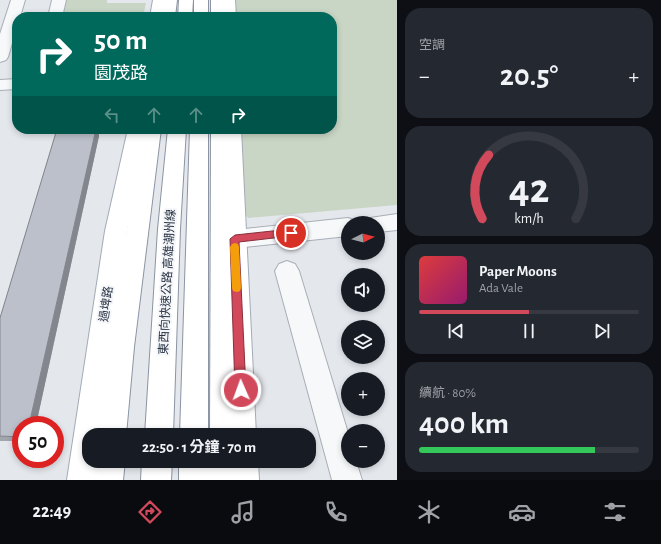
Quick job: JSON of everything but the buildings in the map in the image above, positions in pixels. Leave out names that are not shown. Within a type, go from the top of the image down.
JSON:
[{"type":"main road","points":[[158,12],[160,0]]},
{"type":"main road","points":[[169,12],[170,0]]},
{"type":"main road","points":[[185,12],[186,0]]},
{"type":"main road","points":[[201,0],[201,12]]},
{"type":"main road","points":[[218,0],[218,12]]},
{"type":"main road","points":[[228,0],[229,12]]},
{"type":"main road","name":"過埤路","points":[[82,480],[116,231],[136,134]]},
{"type":"main road","points":[[113,428],[121,347],[151,134]]},
{"type":"main road","name":"東西向快速公路 高雄潮州線","points":[[159,428],[169,230],[177,134]]},
{"type":"main road","points":[[194,428],[198,134]]},
{"type":"main road","points":[[220,134],[224,428]]},
{"type":"main road","points":[[232,134],[242,428]]},
{"type":"main road","points":[[108,480],[109,468]]},
{"type":"main road","points":[[156,480],[157,468]]},
{"type":"main road","points":[[194,468],[194,480]]},
{"type":"main road","points":[[224,468],[224,480]]},
{"type":"main road","points":[[243,468],[244,480]]},
{"type":"street","points":[[14,12],[18,0]]},
{"type":"street","points":[[56,12],[59,0]]},
{"type":"street","points":[[0,57],[12,19]]},
{"type":"street","points":[[0,85],[12,84]]},
{"type":"street","points":[[385,223],[397,222]]},
{"type":"street","points":[[235,239],[341,228]]},
{"type":"street","points":[[287,270],[347,480]]},
{"type":"green space","points":[[65,0],[107,0],[107,3],[146,3],[144,12],[63,12]]},
{"type":"green space","points":[[235,0],[397,0],[397,205],[248,218],[239,206],[237,134],[337,134],[337,12],[235,12]]},
{"type":"slow traffic","points":[[235,247],[237,288]]},
{"type":"route","points":[[241,390],[235,239],[291,233]]}]
